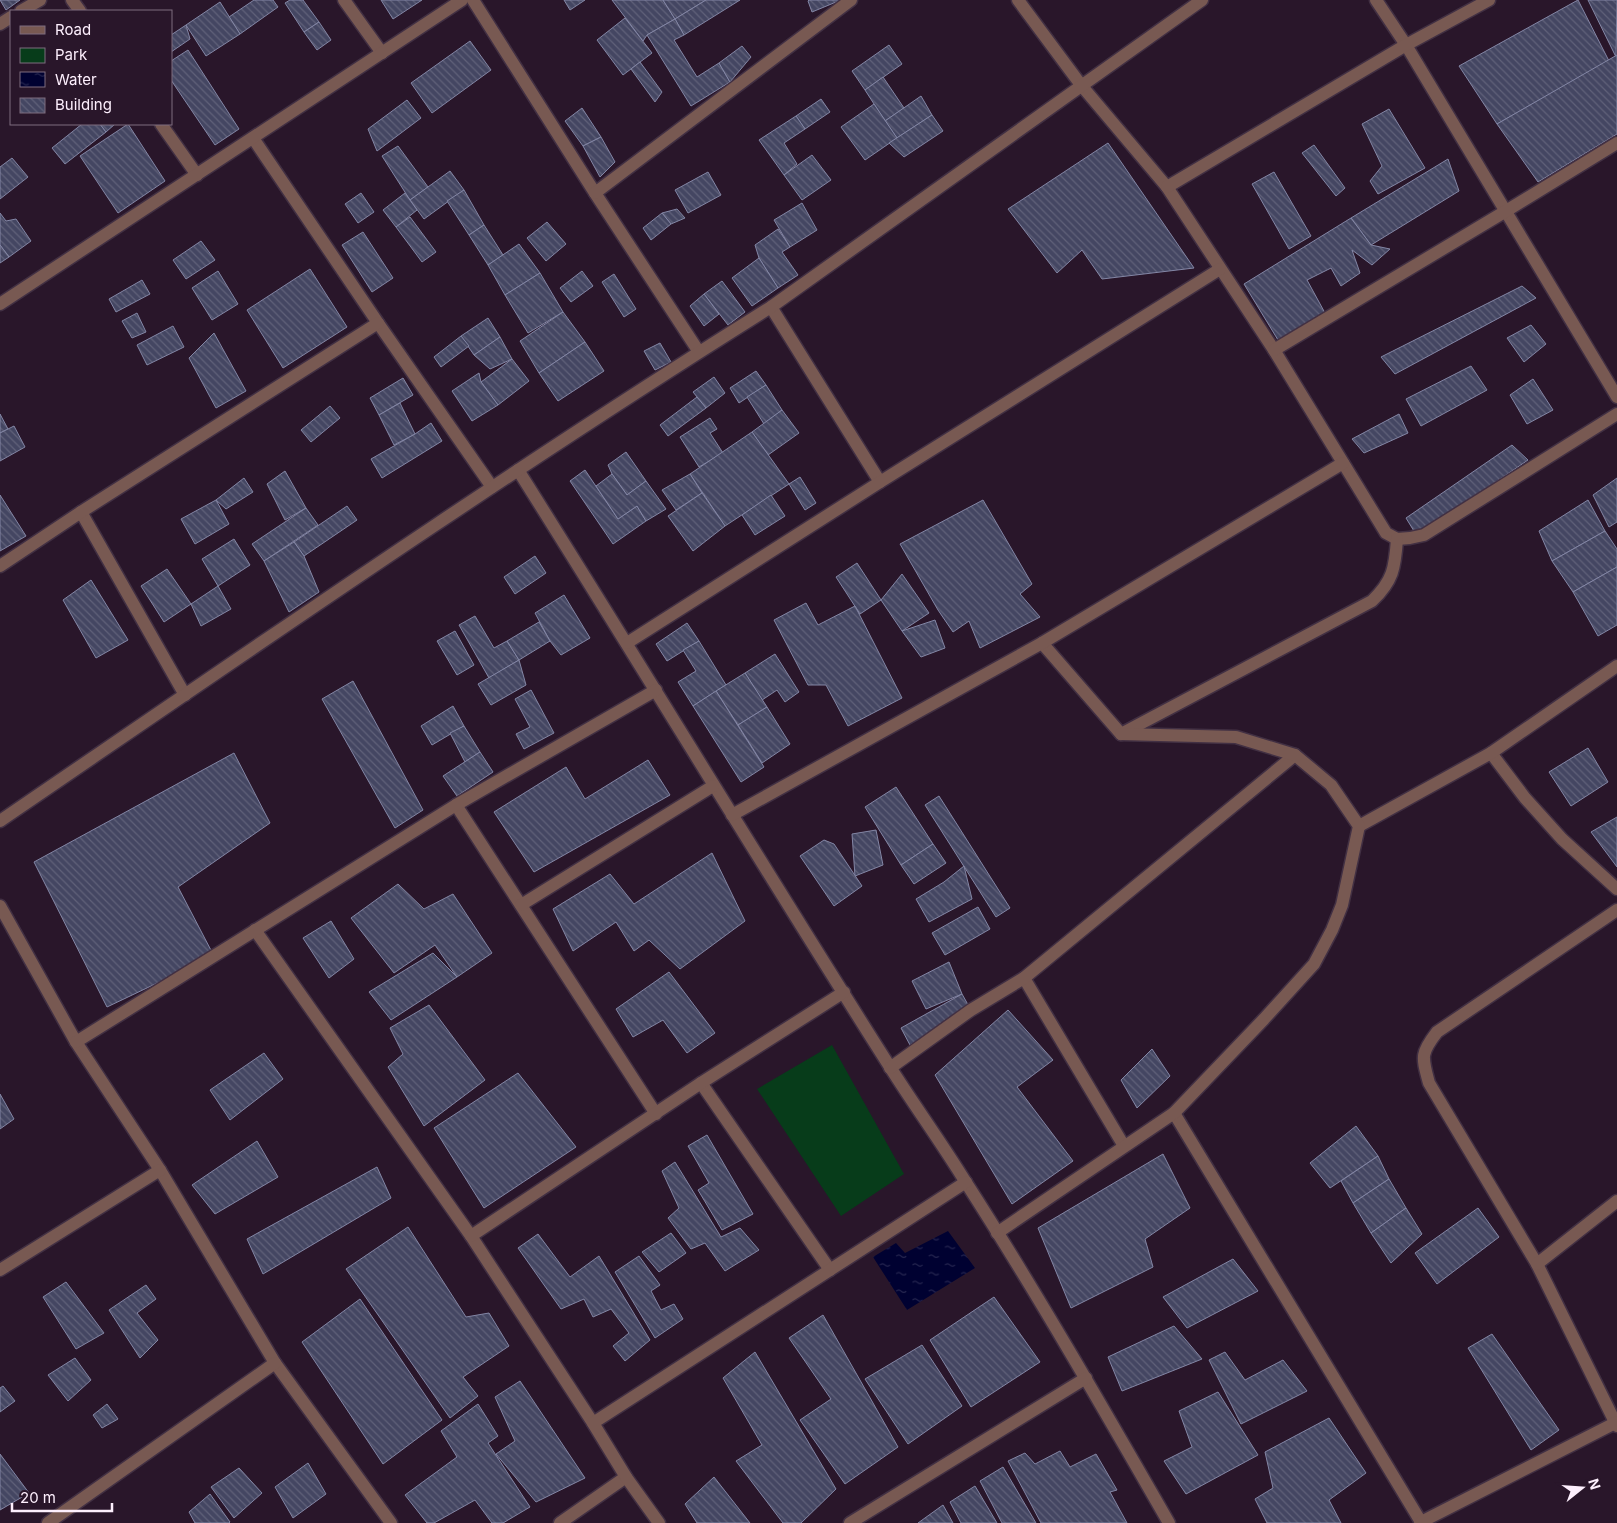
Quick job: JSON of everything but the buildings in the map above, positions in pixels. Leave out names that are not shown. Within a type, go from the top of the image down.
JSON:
[{"type":"street","points":[[23,10],[40,0]]},
{"type":"street","points":[[344,0],[382,52]]},
{"type":"street","points":[[0,304],[462,0]]},
{"type":"street","points":[[473,0],[595,193],[699,352]]},
{"type":"street","points":[[595,193],[851,0]]},
{"type":"street","points":[[1018,0],[1080,85],[1167,187],[1274,350],[1386,533],[1397,540],[1424,535],[1617,414]]},
{"type":"street","points":[[0,820],[492,487],[699,352],[771,308],[1201,0]]},
{"type":"street","points":[[1376,0],[1406,45],[1617,397]]},
{"type":"street","points":[[1167,187],[1406,45],[1489,0]]},
{"type":"street","points":[[162,125],[197,175]]},
{"type":"street","points":[[253,138],[492,487]]},
{"type":"street","points":[[1274,350],[1617,143]]},
{"type":"street","points":[[627,643],[1220,269]]},
{"type":"street","points":[[771,308],[880,482]]},
{"type":"street","points":[[0,566],[81,512],[378,323]]},
{"type":"street","points":[[732,815],[1042,643],[1343,463]]},
{"type":"street","points":[[518,470],[890,1068],[966,1182],[1086,1378],[1168,1523]]},
{"type":"street","points":[[81,512],[185,695]]},
{"type":"street","points":[[1121,734],[1372,601],[1384,589],[1392,575],[1397,540]]},
{"type":"street","points":[[997,1233],[1174,1113],[1264,1020],[1314,964],[1332,930],[1342,905],[1359,826],[1332,785],[1295,755],[1236,738],[1121,734],[1042,643]]},
{"type":"street","points":[[1359,826],[1491,752],[1617,666]]},
{"type":"street","points":[[76,1042],[456,805],[656,690]]},
{"type":"street","points":[[1491,752],[1525,798],[1556,832],[1617,889]]},
{"type":"street","points":[[890,1068],[971,1010],[1024,978],[1295,755]]},
{"type":"street","points":[[520,905],[713,786]]},
{"type":"street","points":[[456,805],[656,1114]]},
{"type":"street","points":[[0,906],[76,1042],[160,1170],[275,1363],[391,1523]]},
{"type":"street","points":[[1174,1113],[1421,1523],[1616,1423],[1537,1264],[1429,1083],[1423,1061],[1426,1046],[1436,1032],[1617,910]]},
{"type":"street","points":[[255,930],[471,1236],[626,1477],[659,1523]]},
{"type":"street","points":[[1024,978],[1124,1146]]},
{"type":"street","points":[[471,1236],[701,1083],[844,992]]},
{"type":"street","points":[[701,1083],[830,1270]]},
{"type":"street","points":[[0,1270],[160,1170]]},
{"type":"street","points":[[593,1424],[966,1182]]},
{"type":"street","points":[[1537,1264],[1617,1201]]},
{"type":"street","points":[[48,1523],[275,1363]]},
{"type":"street","points":[[850,1523],[1086,1378]]},
{"type":"street","points":[[560,1523],[626,1477]]},
{"type":"green space","points":[[832,1045],[904,1174],[841,1216],[757,1089]]},
{"type":"water","points":[[948,1231],[975,1268],[907,1310],[873,1257],[896,1243],[905,1253]]}]
